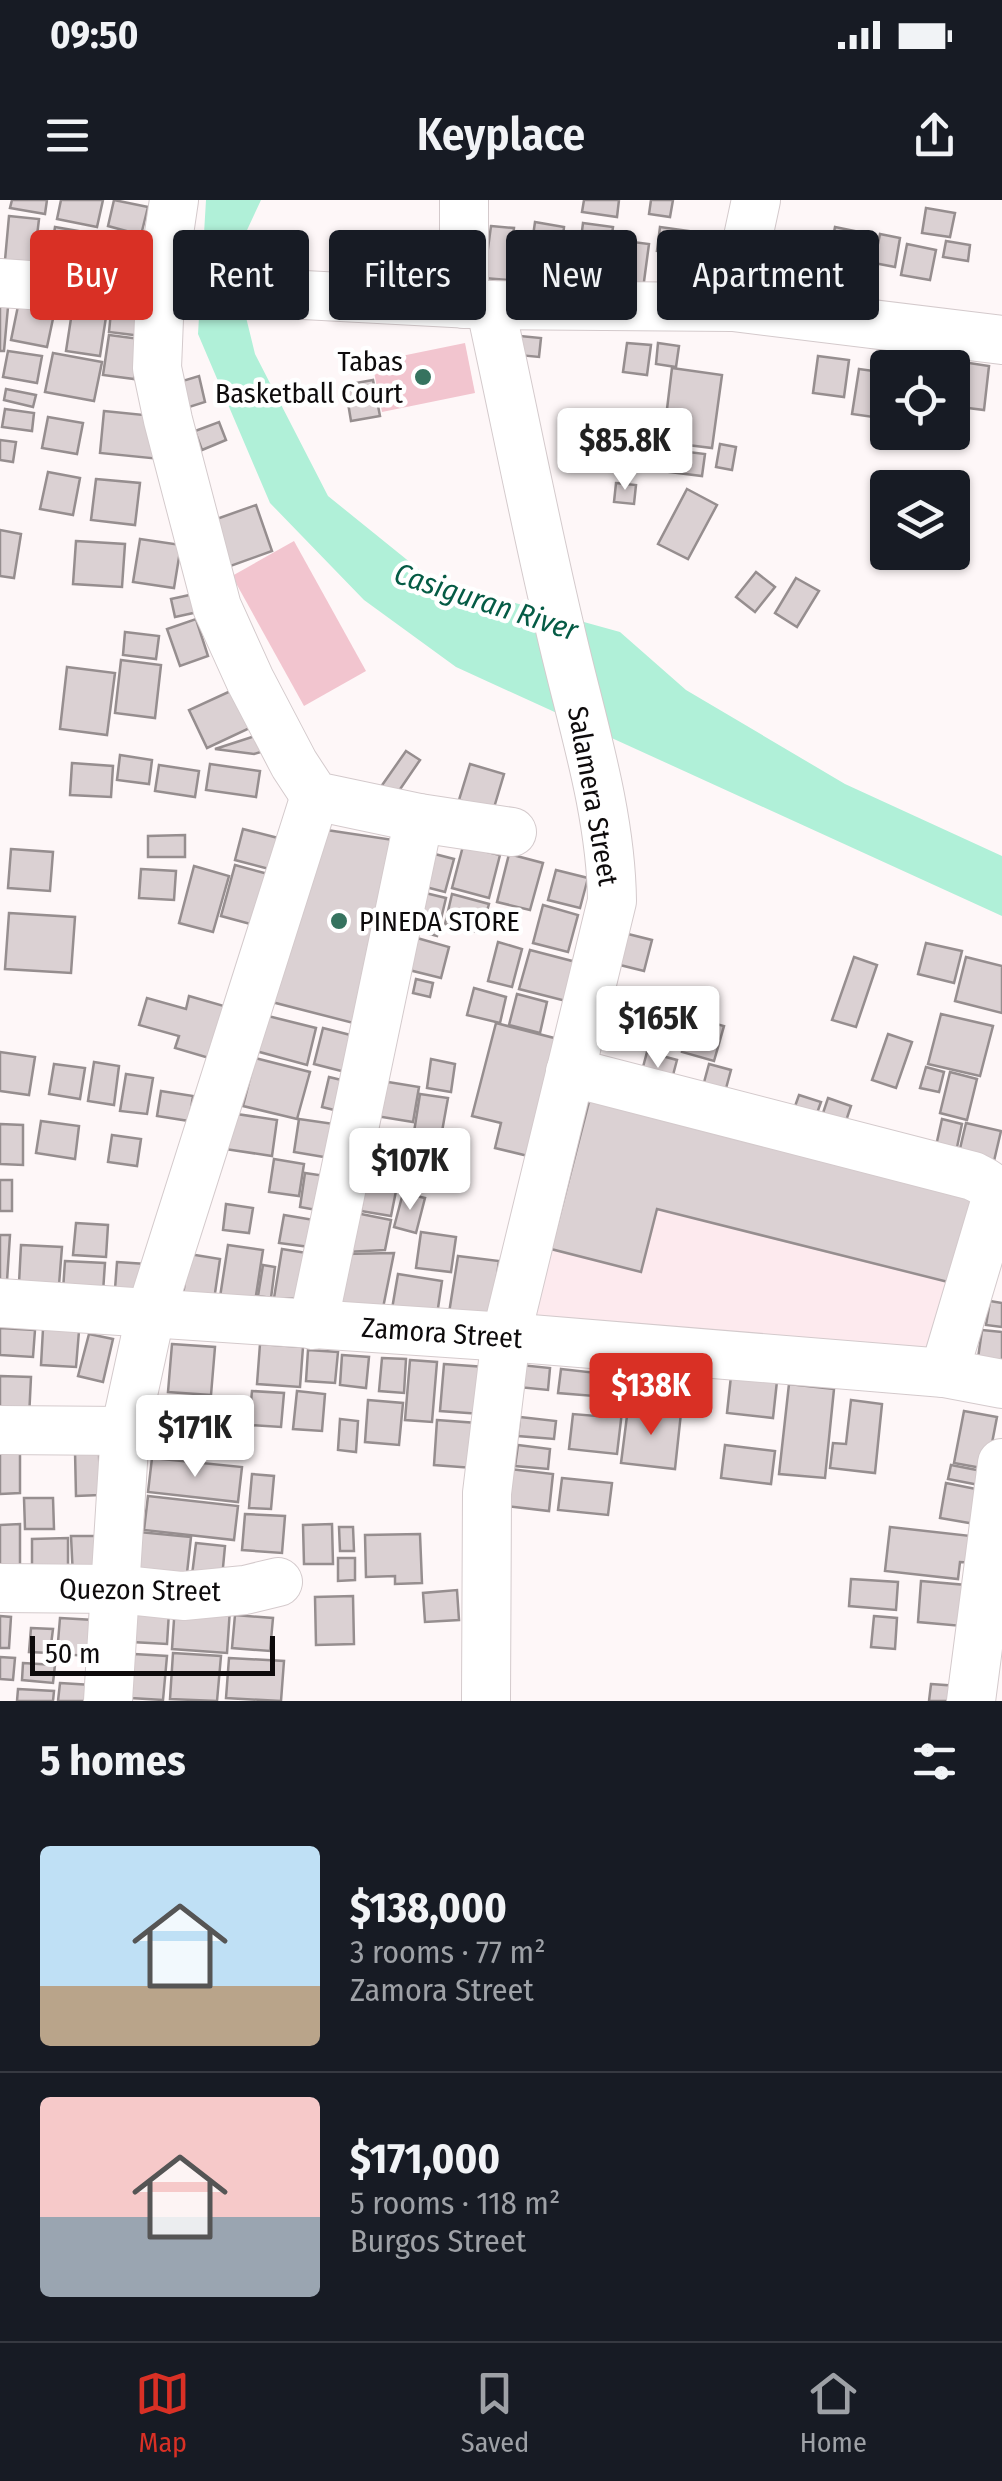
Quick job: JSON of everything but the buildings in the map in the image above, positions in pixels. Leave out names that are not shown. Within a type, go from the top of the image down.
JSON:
[{"type":"street","points":[[174,200],[160,294],[158,368],[193,525],[217,607],[294,764],[315,796],[512,832]]},
{"type":"street","name":"Salamera Street","points":[[464,200],[468,230]]},
{"type":"street","points":[[750,230],[756,200]]},
{"type":"street","points":[[0,283],[160,294]]},
{"type":"street","points":[[486,305],[657,306]]},
{"type":"street","name":"Salamera Street","points":[[481,320],[596,782],[612,876],[612,901],[506,1337],[487,1493],[486,1701]]},
{"type":"street","points":[[839,320],[1002,340]]},
{"type":"street","points":[[108,1701],[125,1432],[151,1312],[315,796]]},
{"type":"street","points":[[313,1324],[419,818]]},
{"type":"street","points":[[570,1072],[974,1176],[988,1183],[995,1202],[944,1373]]},
{"type":"street","name":"Zamora Street","points":[[0,1303],[506,1337],[944,1373],[1002,1384]]},
{"type":"street","points":[[0,1430],[125,1432]]},
{"type":"street","points":[[971,1701],[1002,1464]]},
{"type":"street","name":"Quezon Street","points":[[0,1588],[116,1589],[183,1596],[212,1595],[278,1582]]},
{"type":"shaded area","name":"Tabas Basketball Court","points":[[465,343],[475,393],[382,412],[372,362]]},
{"type":"shaded area","points":[[294,541],[366,671],[304,706],[232,576]]},
{"type":"shaded area","points":[[586,1062],[1002,1169],[969,1358],[527,1316]]},
{"type":"water","points":[[206,200],[261,200],[247,230],[204,230]]},
{"type":"water","name":"Casiguran River","points":[[199,320],[247,320],[255,354],[328,496],[432,580],[620,632],[686,690],[845,784],[1002,856],[1002,916],[456,667],[364,600],[270,503],[198,334]]},
{"type":"place","name":"Tabas Basketball Court","points":[[423,377]]},
{"type":"place","name":"PINEDA STORE","points":[[339,921]]}]
